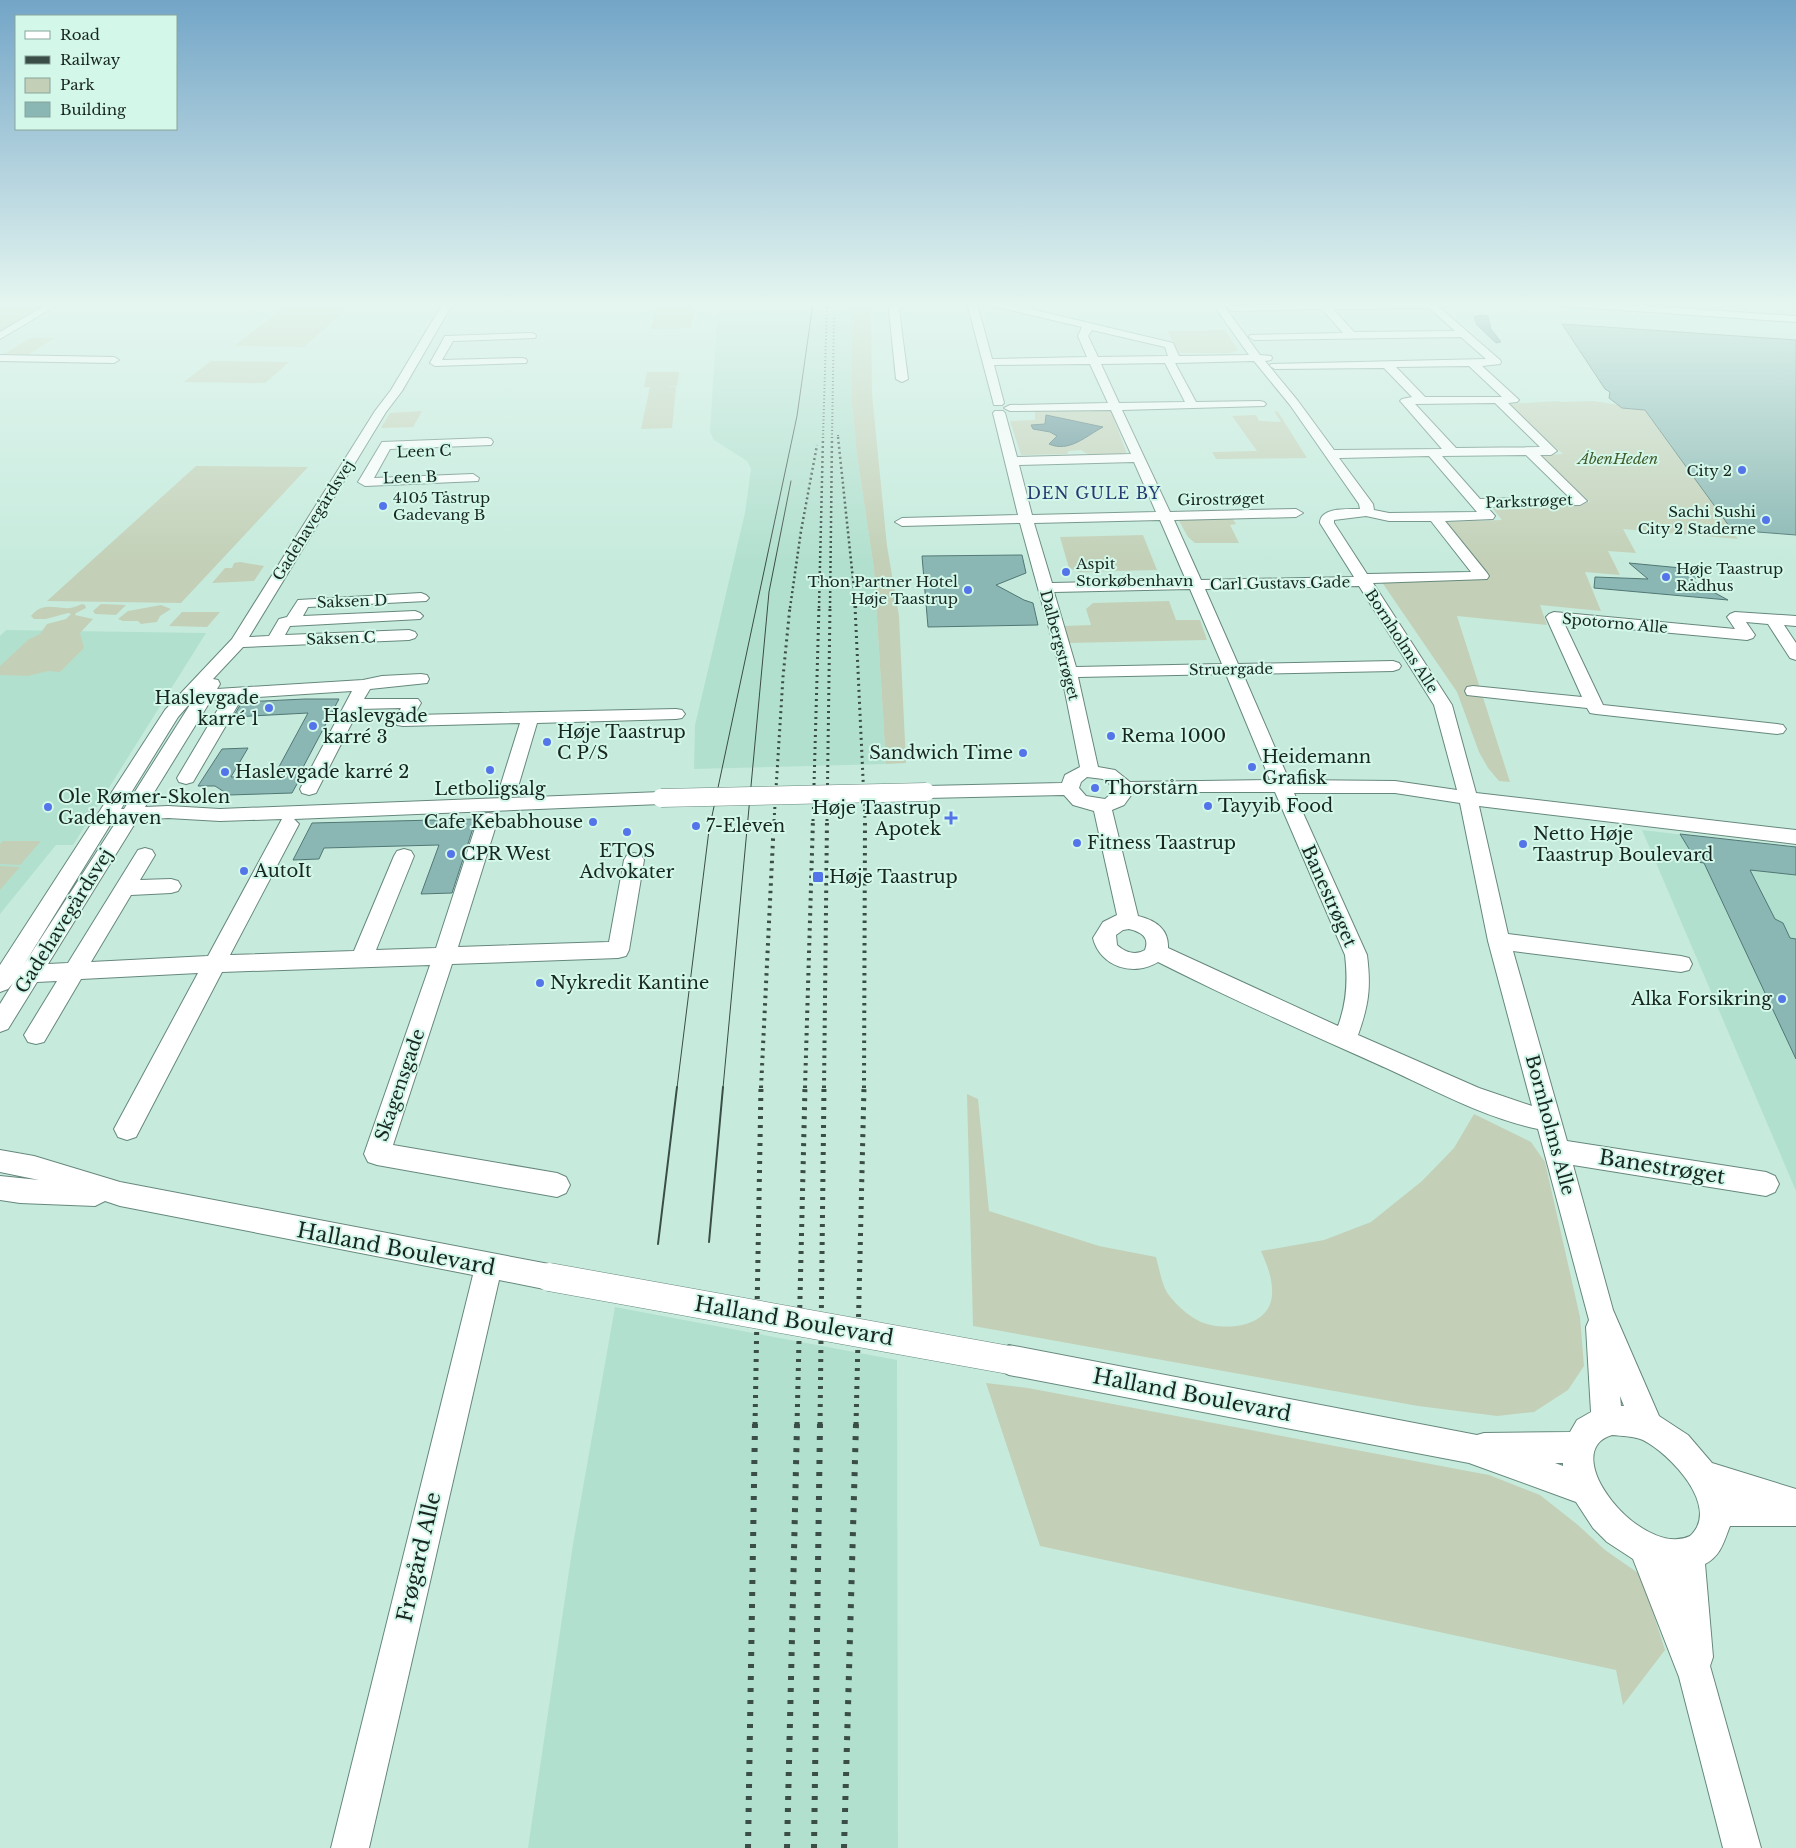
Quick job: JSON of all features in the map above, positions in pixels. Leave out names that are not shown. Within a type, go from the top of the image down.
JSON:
[{"type":"street","name":"Gadehavegårdsvej","points":[[389,399],[393,389]]},
{"type":"street","name":"Gadehavegårdsvej","points":[[3,979],[171,714],[238,642],[344,470],[397,389]]},
{"type":"street","name":"Dalbergstrøget","points":[[993,389],[996,408],[1069,672],[1090,771]]},
{"type":"street","name":"Banestrøget","points":[[1107,389],[1165,516],[1356,955],[1359,980],[1356,1009],[1345,1039]]},
{"type":"street","points":[[1186,389],[1193,406]]},
{"type":"street","points":[[1285,389],[1294,403]]},
{"type":"street","points":[[1285,389],[1366,504],[1365,512],[1389,517],[1488,516],[1433,453]]},
{"type":"street","points":[[1411,389],[1422,401]]},
{"type":"street","points":[[1452,452],[1406,401],[1513,400],[1501,389]]},
{"type":"street","points":[[1332,454],[1551,451],[1498,400]]},
{"type":"street","points":[[996,408],[1260,404]]},
{"type":"street","name":"Parkstrøget","points":[[1477,502],[1580,501],[1529,451]]},
{"type":"street","points":[[375,475],[380,456],[477,466]]},
{"type":"street","points":[[1011,461],[1138,458]]},
{"type":"street","name":"Leen C","points":[[344,470],[375,475],[477,466]]},
{"type":"street","name":"Leen B","points":[[375,475],[369,494],[477,466]]},
{"type":"street","name":"Bornholms Alle","points":[[1365,512],[1332,515],[1326,520],[1443,705],[1468,798],[1499,941],[1599,1310],[1648,1427]]},
{"type":"street","name":"Girostrøget","points":[[1026,519],[1296,513]]},
{"type":"street","points":[[1363,580],[1482,576],[1435,517]]},
{"type":"street","points":[[902,522],[1026,519]]},
{"type":"street","name":"Carl Gustavs Gade","points":[[1046,588],[1363,580]]},
{"type":"street","name":"Saksen D","points":[[293,621],[303,604],[421,598]]},
{"type":"street","name":"Saksen D","points":[[274,640],[285,622],[415,616]]},
{"type":"street","name":"Spotorno Alle","points":[[1593,703],[1554,617],[1747,634],[1735,617],[1777,620]]},
{"type":"street","points":[[1796,621],[1777,620],[1778,628],[1796,655]]},
{"type":"street","name":"Saksen C","points":[[238,642],[409,635]]},
{"type":"street","name":"Gadehavegårdsvej","points":[[0,1023],[205,695],[234,654],[238,642]]},
{"type":"street","name":"Struergade","points":[[1069,672],[1393,666]]},
{"type":"street","points":[[205,695],[363,685],[382,681],[421,679]]},
{"type":"street","points":[[309,789],[363,685]]},
{"type":"street","points":[[1473,691],[1593,703],[1596,709],[1777,728]]},
{"type":"street","points":[[186,778],[236,693]]},
{"type":"street","points":[[353,704],[412,703],[403,721],[676,714]]},
{"type":"street","points":[[509,787],[530,718]]},
{"type":"street","points":[[1090,771],[1108,774],[1121,783],[1123,788],[1123,793],[1118,800],[1102,806],[1077,799],[1069,789],[1069,784],[1076,775],[1090,771]]},
{"type":"street","points":[[1123,788],[1281,785],[1395,787],[1507,804],[1796,837]]},
{"type":"street","points":[[107,816],[175,812],[239,814],[660,798],[1069,789]]},
{"type":"street","points":[[1102,806],[1129,921]]},
{"type":"street","name":"Skagensgade","points":[[488,819],[377,1154],[557,1185]]},
{"type":"street","points":[[127,1129],[289,824]]},
{"type":"street","points":[[36,1035],[145,855]]},
{"type":"street","points":[[362,958],[404,856]]},
{"type":"street","points":[[3,979],[31,973],[215,964],[618,950],[634,860]]},
{"type":"street","points":[[125,888],[171,886]]},
{"type":"street","points":[[1129,921],[1151,929],[1158,940],[1157,952],[1145,960],[1133,961],[1118,958],[1108,949],[1104,938],[1108,928],[1114,924],[1129,921]]},
{"type":"street","points":[[1499,941],[1680,964]]},
{"type":"street","points":[[1157,952],[1246,995],[1453,1088],[1520,1115],[1549,1120]]},
{"type":"street","name":"Banestrøget","points":[[1557,1150],[1766,1184]]},
{"type":"street","name":"Halland Boulevard","points":[[0,1161],[34,1167],[120,1194],[184,1208],[489,1267],[1009,1360],[1469,1448],[1586,1490]]},
{"type":"street","name":"Halland Boulevard","points":[[0,1188],[20,1191],[120,1194]]},
{"type":"street","name":"Frøgård Alle","points":[[350,1848],[479,1302],[489,1267]]},
{"type":"street","name":"Bornholms Alle","points":[[1599,1310],[1607,1421]]},
{"type":"street","points":[[1607,1421],[1630,1421],[1648,1427],[1667,1437],[1684,1452],[1702,1475],[1709,1488],[1715,1510],[1714,1531],[1704,1546],[1688,1554],[1668,1555],[1645,1548],[1626,1537],[1607,1521],[1586,1490],[1578,1464],[1579,1447],[1586,1433],[1597,1424],[1607,1421]]},
{"type":"street","name":"Halland Boulevard","points":[[1469,1448],[1579,1447]]},
{"type":"street","points":[[1702,1475],[1796,1505]]},
{"type":"street","points":[[1715,1510],[1796,1510]]},
{"type":"street","points":[[1645,1548],[1697,1677],[1742,1848]]},
{"type":"street","points":[[1688,1554],[1697,1677]]},
{"type":"shaded area","points":[[713,389],[852,389],[857,455],[874,569],[886,764],[694,769],[695,725],[745,513],[751,469],[747,461],[714,440],[710,432]]},
{"type":"shaded area","name":"Ole Rømer-Skolen Gadehaven","points":[[6,630],[206,633],[73,845],[56,845],[0,914],[0,636]]},
{"type":"shaded area","points":[[1642,830],[1796,848],[1796,1191]]},
{"type":"shaded area","points":[[615,1307],[897,1360],[898,1848],[528,1848],[573,1544]]},
{"type":"green space","points":[[650,389],[676,389],[672,428],[641,429]]},
{"type":"green space","points":[[852,389],[872,389],[887,546],[899,616],[906,763],[886,764],[874,569],[857,455]]},
{"type":"green space","name":"ÅbenHeden","points":[[1593,401],[1619,405],[1622,408],[1645,410],[1738,539],[1623,529],[1636,553],[1608,551],[1620,575],[1585,572],[1601,611],[1540,605],[1547,625],[1457,616],[1510,782],[1499,781],[1488,768],[1479,752],[1457,692],[1377,575],[1484,573],[1445,522],[1502,520],[1489,504],[1590,502],[1573,486],[1567,486],[1541,455],[1563,454],[1549,442],[1545,442],[1511,409],[1515,409],[1510,404]]},
{"type":"green space","points":[[422,411],[413,427],[381,428],[390,413]]},
{"type":"green space","points":[[1035,411],[1111,411],[1127,454],[1089,455],[1081,450],[1069,451],[1067,454],[1021,455],[1010,421],[1035,420]]},
{"type":"green space","points":[[1274,411],[1278,412],[1307,458],[1216,459],[1212,452],[1257,451],[1232,416],[1256,415],[1259,421],[1281,422]]},
{"type":"green space","points":[[196,466],[308,467],[181,603],[47,601]]},
{"type":"green space","points":[[1232,518],[1236,524],[1230,525],[1239,543],[1195,543],[1188,537],[1178,519]]},
{"type":"green space","points":[[1143,535],[1157,570],[1080,572],[1069,568],[1060,537]]},
{"type":"green space","points":[[240,562],[264,566],[254,581],[212,583],[225,568],[232,568],[234,563]]},
{"type":"green space","points":[[1169,601],[1176,620],[1200,620],[1207,640],[1068,643],[1063,626],[1091,625],[1086,609],[1093,603]]},
{"type":"green space","points":[[82,604],[86,608],[75,615],[93,619],[80,633],[84,648],[60,672],[48,671],[28,676],[0,675],[0,666],[29,639],[40,634],[47,624],[66,619],[71,614],[68,613],[46,619],[34,619],[31,616],[35,612],[43,607],[69,608]]},
{"type":"green space","points":[[101,604],[126,605],[116,615],[95,614],[93,611]]},
{"type":"green space","points":[[161,605],[171,609],[160,616],[157,622],[141,624],[138,621],[118,619],[128,611]]},
{"type":"green space","points":[[182,612],[220,612],[207,627],[169,626]]},
{"type":"green space","points":[[3,841],[41,841],[20,865],[0,864],[0,844]]},
{"type":"green space","points":[[0,866],[20,867],[0,890]]},
{"type":"green space","points":[[967,1094],[978,1099],[989,1211],[1099,1246],[1156,1257],[1166,1290],[1177,1304],[1199,1321],[1220,1326],[1249,1323],[1265,1313],[1270,1305],[1272,1283],[1261,1251],[1324,1240],[1371,1222],[1422,1181],[1454,1148],[1474,1114],[1531,1142],[1545,1162],[1580,1317],[1584,1366],[1568,1390],[1534,1412],[1497,1416],[1418,1406],[973,1326]]},
{"type":"green space","points":[[986,1383],[1028,1388],[1489,1475],[1540,1495],[1578,1525],[1605,1550],[1641,1575],[1665,1650],[1623,1705],[1616,1670],[1040,1546]]},
{"type":"water","points":[[1046,415],[1103,427],[1070,445],[1056,446],[1049,444],[1057,436],[1050,432],[1033,429],[1031,425],[1045,424]]},
{"type":"building","points":[[1605,389],[1796,389],[1796,535],[1732,530],[1645,410],[1622,408],[1609,398],[1610,392]]},
{"type":"building","name":"Thon Partner Hotel Høje Taastrup","points":[[1022,555],[1026,573],[996,585],[1033,603],[1038,625],[928,627],[922,556]]},
{"type":"building","name":"Høje Taastrup Rådhus","points":[[1629,563],[1702,570],[1693,581],[1728,600],[1594,588],[1595,577],[1648,579]]},
{"type":"building","points":[[339,699],[299,775],[302,775],[292,793],[229,795],[215,786],[198,786],[222,749],[248,748],[231,777],[274,776],[308,713],[233,717],[242,702]]},
{"type":"building","name":"CPR West","points":[[476,819],[452,893],[421,894],[439,845],[324,848],[319,859],[293,860],[312,823]]},
{"type":"building","name":"Alka Forsikring","points":[[1680,834],[1796,847],[1796,875],[1750,870],[1775,919],[1783,923],[1790,938],[1796,939],[1796,1059],[1704,863],[1697,862]]},
{"type":"tram line","points":[[677,1088],[709,830],[797,416],[801,389]]},
{"type":"tram line","points":[[723,1088],[769,592],[791,481]]},
{"type":"tram line","points":[[658,1244],[677,1087]]},
{"type":"tram line","points":[[709,1242],[723,1087]]},
{"type":"railway","points":[[823,438],[824,389]]},
{"type":"railway","points":[[832,438],[833,389]]},
{"type":"railway","points":[[819,608],[823,437]]},
{"type":"railway","points":[[830,608],[832,437]]},
{"type":"railway","points":[[838,437],[856,608]]},
{"type":"railway","points":[[790,608],[801,531],[817,445]]},
{"type":"railway","points":[[774,821],[783,677],[790,606]]},
{"type":"railway","points":[[813,821],[819,606]]},
{"type":"railway","points":[[827,821],[830,606]]},
{"type":"railway","points":[[855,606],[865,821]]},
{"type":"railway","points":[[761,1088],[774,819]]},
{"type":"railway","points":[[805,1088],[813,819]]},
{"type":"railway","points":[[824,1088],[827,819]]},
{"type":"railway","points":[[864,1088],[865,821]]},
{"type":"railway","points":[[755,1425],[761,1087]]},
{"type":"railway","points":[[797,1425],[805,1087]]},
{"type":"railway","points":[[820,1425],[824,1087]]},
{"type":"railway","points":[[856,1425],[864,1087]]},
{"type":"railway","points":[[748,1848],[755,1424]]},
{"type":"railway","points":[[787,1848],[797,1424]]},
{"type":"railway","points":[[814,1848],[820,1424]]},
{"type":"railway","points":[[844,1848],[856,1424]]},
{"type":"place","name":"City 2","points":[[1742,470]]},
{"type":"place","name":"4105 Tåstrup Gadevang B","points":[[383,506]]},
{"type":"place","name":"Sachi Sushi City 2 Staderne","points":[[1766,520]]},
{"type":"place","name":"Aspit Storkøbenhavn","points":[[1066,572]]},
{"type":"place","name":"Høje Taastrup Rådhus","points":[[1666,577]]},
{"type":"place","name":"Thon Partner Hotel Høje Taastrup","points":[[968,590]]},
{"type":"place","name":"Haslevgade karré 1","points":[[269,708]]},
{"type":"place","name":"Haslevgade karré 3","points":[[313,726]]},
{"type":"place","name":"Rema 1000","points":[[1111,736]]},
{"type":"place","name":"Høje Taastrup C P/S","points":[[547,742]]},
{"type":"place","name":"Sandwich Time","points":[[1023,753]]},
{"type":"place","name":"Heidemann Grafisk","points":[[1252,767]]},
{"type":"place","name":"Letboligsalg","points":[[490,770]]},
{"type":"place","name":"Haslevgade karré 2","points":[[225,772]]},
{"type":"place","name":"Thorstårn","points":[[1095,788]]},
{"type":"place","name":"Tayyib Food","points":[[1208,806]]},
{"type":"place","name":"Ole Rømer-Skolen Gadehaven","points":[[48,807]]},
{"type":"place","name":"Høje Taastrup Apotek","points":[[951,818]]},
{"type":"place","name":"Cafe Kebabhouse","points":[[593,822]]},
{"type":"place","name":"7-Eleven","points":[[696,826]]},
{"type":"place","name":"ETOS Advokater","points":[[627,832]]},
{"type":"place","name":"Fitness Taastrup","points":[[1077,843]]},
{"type":"place","name":"Netto Høje Taastrup Boulevard","points":[[1523,844]]},
{"type":"place","name":"CPR West","points":[[451,854]]},
{"type":"place","name":"AutoIt","points":[[244,871]]},
{"type":"place","name":"Høje Taastrup","points":[[818,877]]},
{"type":"place","name":"Nykredit Kantine","points":[[540,983]]},
{"type":"place","name":"Alka Forsikring","points":[[1782,999]]},
{"type":"district","name":"DEN GULE BY","points":[[1094,493]]}]
